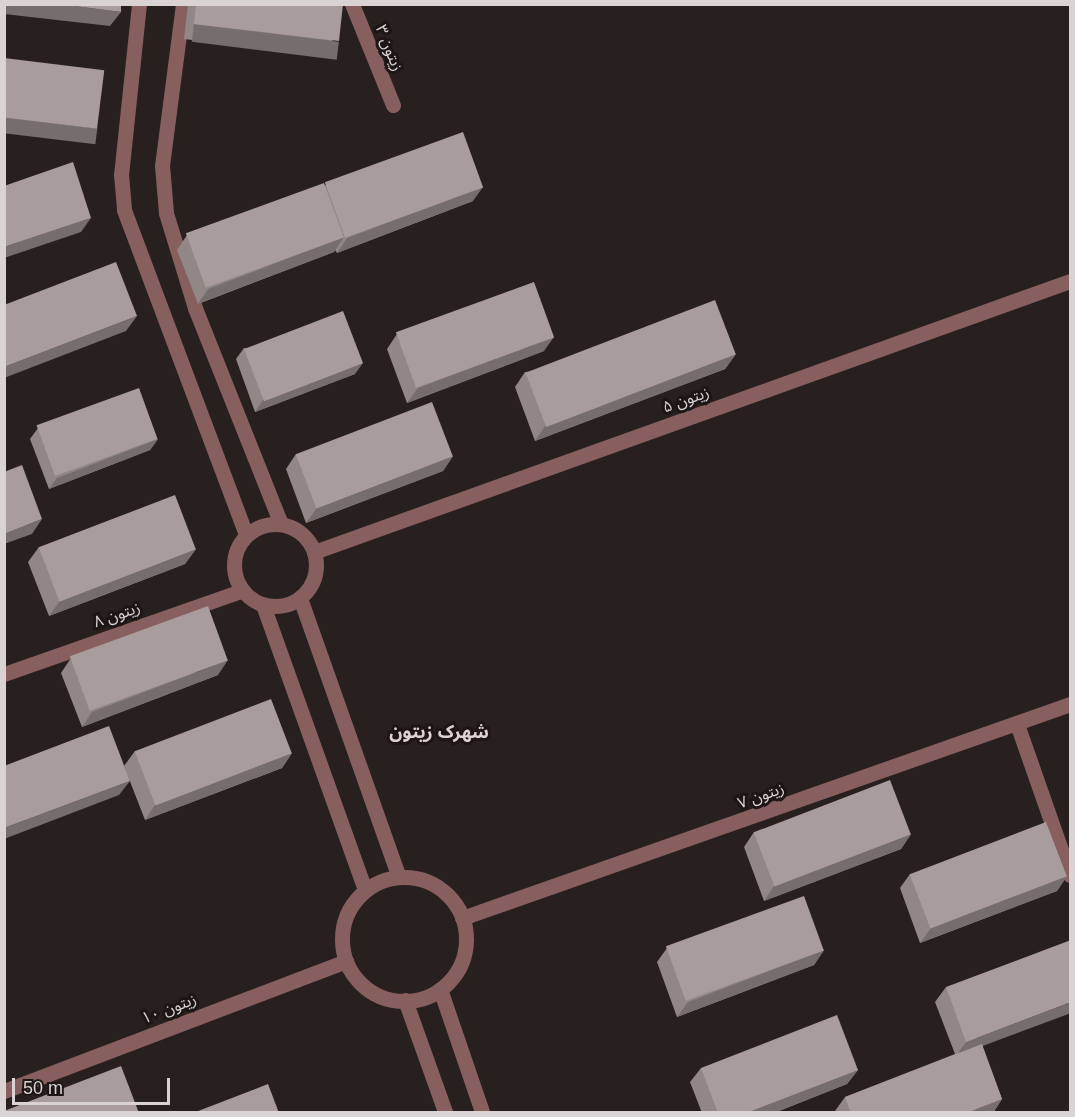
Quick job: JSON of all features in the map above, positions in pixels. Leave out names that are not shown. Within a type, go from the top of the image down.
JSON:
[{"type":"street","points":[[139,4],[121,174],[124,210],[246,535]]},
{"type":"street","points":[[183,4],[162,165],[166,213],[195,308],[281,524]]},
{"type":"street","name":"زیتون ۳","points":[[352,4],[393,105]]},
{"type":"street","name":"زیتون ۵","points":[[314,552],[1071,281]]},
{"type":"street","points":[[281,524],[302,534],[314,552],[313,582],[300,598],[276,607],[263,605],[241,591],[233,562],[246,535],[256,528],[281,524]]},
{"type":"street","name":"زیتون ۸","points":[[4,674],[241,591]]},
{"type":"street","points":[[300,598],[399,877]]},
{"type":"street","points":[[263,605],[365,890]]},
{"type":"street","name":"زیتون ۷","points":[[462,918],[1071,704]]},
{"type":"street","points":[[1017,724],[1071,875]]},
{"type":"street","points":[[399,877],[433,884],[451,898],[462,918],[466,934],[460,964],[440,988],[405,1000],[374,993],[357,979],[346,961],[343,928],[351,907],[365,890],[399,877]]},
{"type":"street","name":"زیتون ۱۰","points":[[4,1091],[346,961]]},
{"type":"street","points":[[440,988],[482,1113]]},
{"type":"street","points":[[405,1000],[445,1113]]},
{"type":"building","points":[[59,4],[121,4],[121,12]]},
{"type":"building","points":[[196,4],[343,4],[339,41],[194,24]]},
{"type":"building","points":[[4,58],[104,70],[97,129],[4,117]]},
{"type":"building","points":[[463,132],[483,187],[345,238],[325,182]]},
{"type":"building","points":[[73,162],[91,218],[4,247],[4,186]]},
{"type":"building","points":[[324,183],[344,238],[206,288],[186,233]]},
{"type":"building","points":[[116,262],[137,316],[4,367],[4,305]]},
{"type":"building","points":[[534,282],[554,337],[416,388],[396,332]]},
{"type":"building","points":[[715,300],[736,354],[546,427],[525,373]]},
{"type":"building","points":[[343,311],[363,363],[264,401],[244,349]]},
{"type":"building","points":[[139,388],[157,439],[55,476],[37,425]]},
{"type":"building","points":[[432,402],[453,456],[316,508],[296,454]]},
{"type":"building","points":[[22,465],[42,519],[4,534],[4,472]]},
{"type":"building","points":[[175,495],[196,549],[59,601],[39,547]]},
{"type":"building","points":[[208,606],[228,661],[90,711],[70,656]]},
{"type":"building","points":[[271,699],[292,753],[155,805],[135,751]]},
{"type":"building","points":[[109,726],[130,781],[4,828],[4,766]]},
{"type":"building","points":[[890,780],[911,834],[774,886],[754,832]]},
{"type":"building","points":[[1046,822],[1067,876],[930,928],[910,874]]},
{"type":"building","points":[[804,896],[824,951],[686,1001],[666,946]]},
{"type":"building","points":[[1071,940],[1071,1002],[966,1042],[946,987]]},
{"type":"building","points":[[837,1015],[858,1070],[746,1113],[718,1113],[701,1068]]},
{"type":"building","points":[[982,1044],[1002,1099],[966,1113],[851,1113],[845,1097]]},
{"type":"building","points":[[121,1066],[139,1113],[4,1113],[4,1111]]},
{"type":"building","points":[[268,1084],[279,1113],[193,1113]]},
{"type":"district","name":"شهرک زیتون","points":[[439,732]]}]
